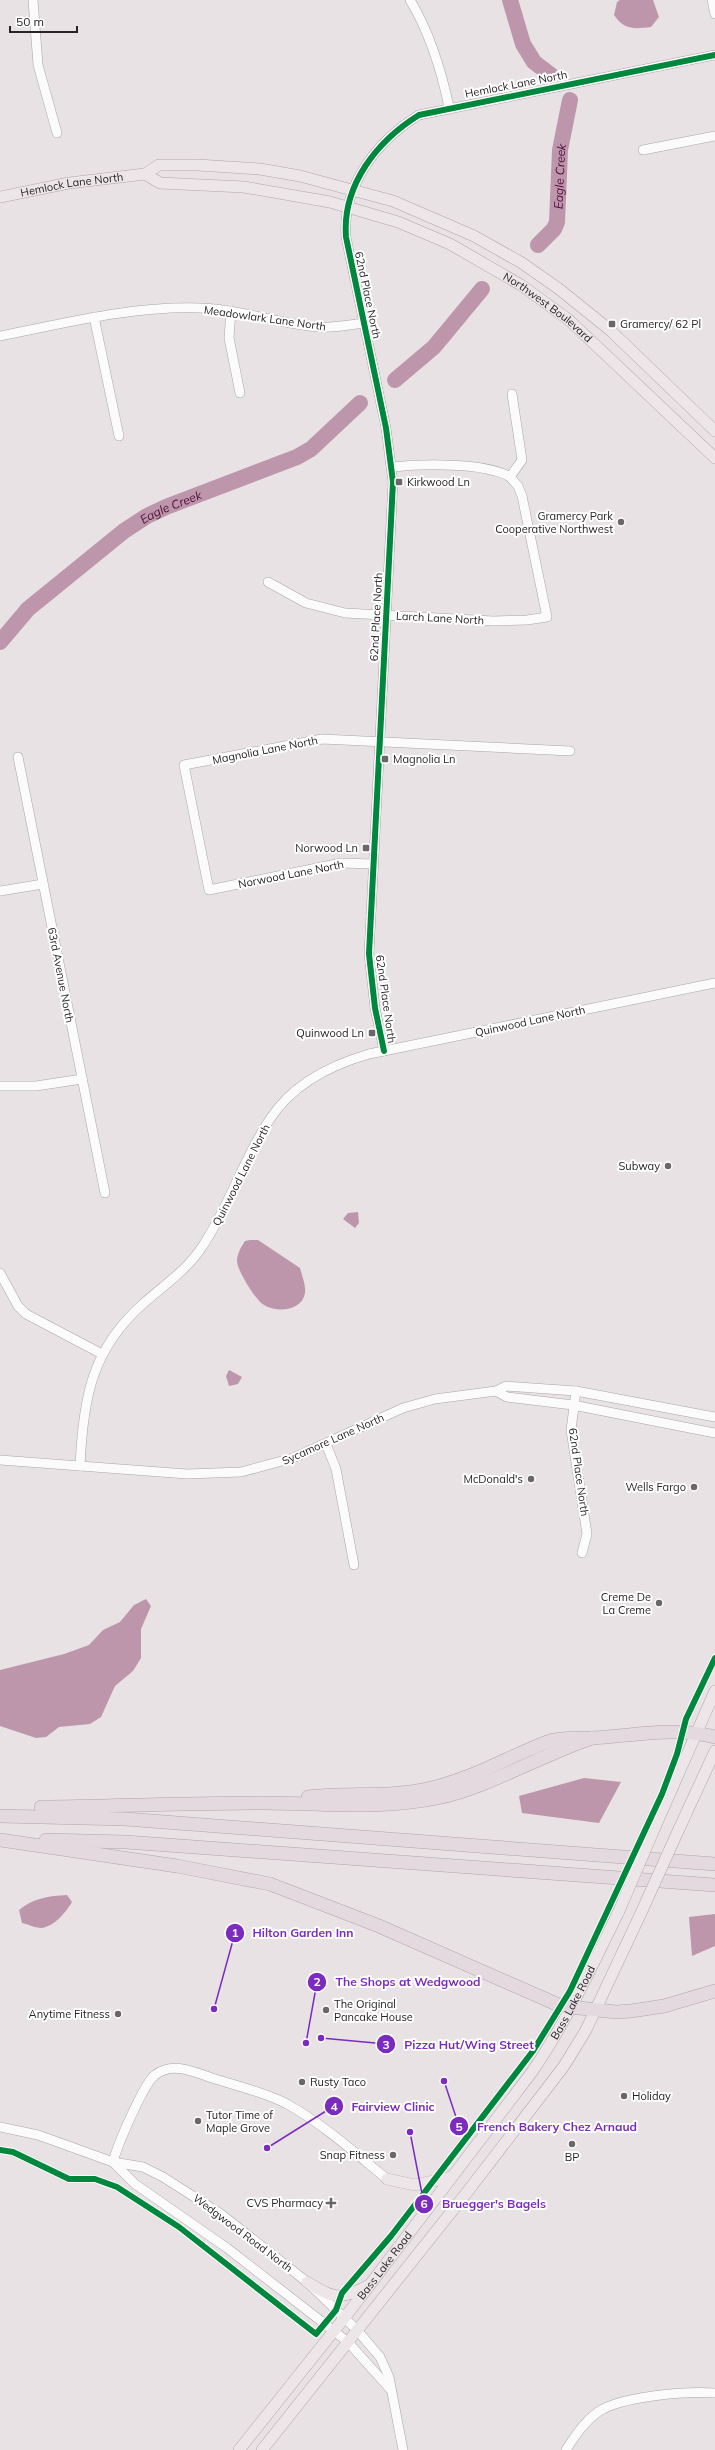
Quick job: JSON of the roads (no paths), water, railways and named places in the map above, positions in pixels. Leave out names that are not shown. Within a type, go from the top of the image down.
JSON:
[{"type":"highway","points":[[0,1808],[266,1803],[356,1805],[420,1801],[456,1793],[547,1754],[592,1738],[658,1731],[698,1733],[715,1737]]},
{"type":"highway","points":[[0,1816],[125,1819],[715,1864]]},
{"type":"highway","points":[[0,1840],[96,1840],[715,1885]]},
{"type":"highway","points":[[0,1840],[184,1867],[270,1884],[379,1926],[561,2006],[596,2008],[616,2012],[664,2006],[714,1992]]},
{"type":"main road","name":"Hemlock Lane North","points":[[0,197],[69,183],[145,174],[159,165],[221,166],[279,172],[354,189]]},
{"type":"main road","points":[[145,174],[160,183],[244,186],[304,196],[348,207]]},
{"type":"main road","name":"Northwest Boulevard","points":[[354,189],[393,201],[443,220],[496,248],[538,274],[610,330],[715,431]]},
{"type":"main road","name":"Northwest Boulevard","points":[[348,207],[398,222],[450,244],[521,285],[586,334],[715,458]]},
{"type":"main road","name":"Bass Lake Road","points":[[239,2450],[371,2284],[532,2072],[572,2007],[618,1910],[698,1733],[715,1691]]},
{"type":"main road","name":"Bass Lake Road","points":[[262,2450],[542,2096],[576,2048],[641,1913],[715,1751]]},
{"type":"main road","points":[[387,2178],[415,2185],[452,2177]]},
{"type":"main road","points":[[307,2282],[325,2293],[337,2297],[352,2294],[371,2284]]},
{"type":"street","points":[[33,0],[38,65],[57,133]]},
{"type":"street","points":[[410,0],[420,16],[432,46],[442,76],[449,107]]},
{"type":"street","points":[[712,0],[715,14]]},
{"type":"street","name":"Hemlock Lane North","points":[[354,189],[370,159],[391,135],[418,115],[449,107],[715,55]]},
{"type":"street","points":[[643,150],[715,136]]},
{"type":"street","name":"62nd Place North","points":[[354,189],[346,218],[346,238],[392,467],[392,508],[369,954],[373,995],[384,1051]]},
{"type":"street","name":"Meadowlark Lane North","points":[[0,336],[134,310],[172,308],[231,311],[318,327],[364,323]]},
{"type":"street","points":[[231,311],[229,338],[240,393]]},
{"type":"street","points":[[94,317],[119,436]]},
{"type":"street","points":[[392,467],[444,465],[488,470],[510,477],[522,460],[512,394]]},
{"type":"street","name":"Larch Lane North","points":[[268,582],[306,604],[326,610],[493,621],[527,620],[547,617],[522,496],[518,486],[510,477]]},
{"type":"street","name":"Magnolia Lane North","points":[[209,890],[184,765],[316,740],[570,751]]},
{"type":"street","name":"63rd Avenue North","points":[[18,757],[105,1194]]},
{"type":"street","name":"Norwood Lane North","points":[[209,890],[341,863],[373,864]]},
{"type":"street","points":[[0,891],[43,884]]},
{"type":"street","name":"Quinwood Lane North","points":[[80,1466],[87,1393],[93,1372],[102,1354],[127,1318],[183,1270],[201,1248],[222,1214],[272,1115],[303,1085],[322,1072],[348,1060],[384,1051],[715,983]]},
{"type":"street","points":[[0,1086],[36,1086],[82,1079]]},
{"type":"street","points":[[0,1273],[14,1300],[26,1314],[102,1354]]},
{"type":"street","name":"Sycamore Lane North","points":[[0,1460],[214,1474],[268,1466],[293,1458],[403,1408],[434,1399],[496,1391],[506,1386],[576,1392],[715,1417]]},
{"type":"street","name":"Sycamore Lane North","points":[[496,1391],[507,1397],[573,1405],[715,1433]]},
{"type":"street","name":"62nd Place North","points":[[576,1392],[573,1405],[572,1442],[587,1526],[587,1534],[582,1553]]},
{"type":"street","points":[[326,1444],[336,1468],[354,1565]]},
{"type":"street","points":[[113,2162],[117,2148],[147,2085],[154,2075],[173,2067],[185,2069],[256,2092],[286,2104],[306,2116],[387,2178]]},
{"type":"street","name":"Wedgwood Road North","points":[[0,2127],[38,2135],[113,2162],[142,2167],[191,2194],[221,2214],[307,2282],[358,2330]]},
{"type":"street","name":"Wedgwood Road North","points":[[113,2162],[135,2184],[233,2252],[348,2342]]},
{"type":"street","points":[[358,2330],[382,2362],[389,2377],[390,2389],[404,2450]]},
{"type":"street","points":[[348,2342],[390,2389]]},
{"type":"street","points":[[566,2450],[589,2419],[610,2406],[680,2392],[715,2393]]},
{"type":"waterway","name":"Eagle Creek","points":[[510,0],[523,44],[534,62],[551,75]]},
{"type":"waterway","name":"Eagle Creek","points":[[538,245],[554,229],[557,222],[560,150],[570,100]]},
{"type":"waterway","name":"Eagle Creek","points":[[395,380],[434,347],[482,289]]},
{"type":"waterway","name":"Eagle Creek","points":[[0,642],[28,609],[124,531],[147,516],[166,507],[297,457],[311,449],[360,403]]},
{"type":"place","name":"Gramercy/ 62 Pl","points":[[612,324]]},
{"type":"place","name":"Kirkwood Ln","points":[[399,482]]},
{"type":"place","name":"Gramercy Park Cooperative Northwest","points":[[621,522]]},
{"type":"place","name":"Magnolia Ln","points":[[385,759]]},
{"type":"place","name":"Norwood Ln","points":[[366,848]]},
{"type":"place","name":"Quinwood Ln","points":[[372,1033]]},
{"type":"place","name":"Subway","points":[[668,1166]]},
{"type":"place","name":"McDonald's","points":[[531,1479]]},
{"type":"place","name":"Wells Fargo","points":[[694,1487]]},
{"type":"place","name":"Creme De La Creme","points":[[659,1603]]},
{"type":"place","name":"Hilton Garden Inn","points":[[214,2009]]},
{"type":"place","name":"The Original Pancake House","points":[[326,2010]]},
{"type":"place","name":"Anytime Fitness","points":[[118,2014]]},
{"type":"place","name":"Pizza Hut/Wing Street","points":[[321,2038]]},
{"type":"place","name":"The Shops at Wedgwood","points":[[306,2043]]},
{"type":"place","name":"French Bakery Chez Arnaud","points":[[444,2081]]},
{"type":"place","name":"Rusty Taco","points":[[302,2082]]},
{"type":"place","name":"Holiday","points":[[624,2096]]},
{"type":"place","name":"Tutor Time of Maple Grove","points":[[198,2121]]},
{"type":"place","name":"Bruegger's Bagels","points":[[410,2132]]},
{"type":"place","name":"BP","points":[[572,2144]]},
{"type":"place","name":"Fairview Clinic","points":[[267,2148]]},
{"type":"place","name":"Snap Fitness","points":[[393,2155]]},
{"type":"place","name":"CVS Pharmacy","points":[[331,2203]]}]
